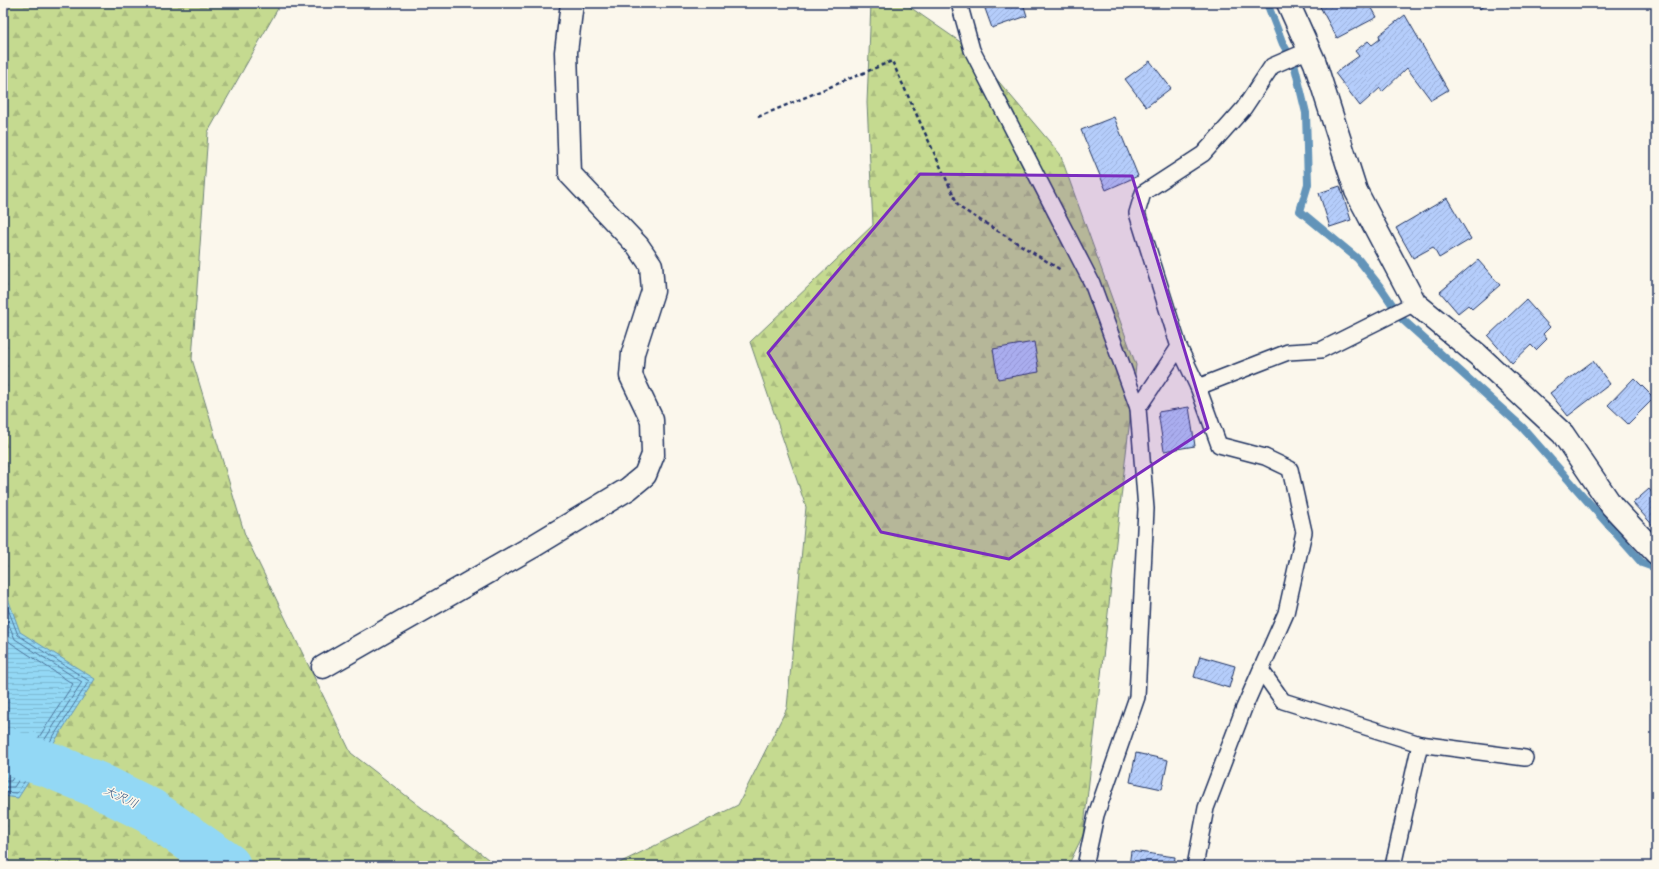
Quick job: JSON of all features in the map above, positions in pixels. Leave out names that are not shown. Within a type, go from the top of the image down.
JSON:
[{"type":"street","points":[[323,667],[532,547],[628,489],[645,475],[653,455],[652,420],[631,376],[633,353],[653,291],[651,265],[638,246],[570,174],[566,52],[572,3]]},
{"type":"street","points":[[1288,3],[1315,63],[1356,191],[1415,303],[1478,355],[1563,434],[1612,506],[1656,553]]},
{"type":"lane","points":[[959,3],[972,50],[1092,283],[1138,408],[1146,509],[1137,697],[1096,816],[1085,866]]},
{"type":"lane","points":[[1195,866],[1206,808],[1244,708],[1286,613],[1304,532],[1290,469],[1265,457],[1219,445],[1198,387],[1179,347],[1137,213],[1144,193],[1203,154],[1244,108],[1272,66],[1309,50]]},
{"type":"lane","points":[[1198,387],[1288,352],[1321,350],[1415,303]]},
{"type":"lane","points":[[1138,408],[1179,347]]},
{"type":"lane","points":[[1261,670],[1283,701],[1420,744],[1525,758]]},
{"type":"lane","points":[[1393,866],[1420,744]]},
{"type":"path","points":[[758,117],[892,61],[959,207],[1085,284],[1092,283]]},
{"type":"highlighted area","points":[[920,174],[1132,176],[1208,428],[1009,559],[881,532],[768,353]]},
{"type":"green space","points":[[3,3],[281,3],[208,132],[192,359],[245,535],[351,753],[497,866],[3,866]]},
{"type":"green space","points":[[871,3],[904,3],[972,50],[1060,154],[1136,365],[1083,835],[1068,866],[613,866],[738,805],[787,708],[806,507],[750,342],[873,225],[867,103]]},
{"type":"water","points":[[3,585],[20,632],[95,679],[18,798],[3,796]]},
{"type":"building","points":[[983,3],[1023,3],[1027,16],[992,28]]},
{"type":"building","points":[[1318,3],[1369,3],[1377,17],[1337,38]]},
{"type":"building","points":[[1475,3],[1487,3],[1480,9]]},
{"type":"building","points":[[1405,15],[1448,90],[1431,100],[1407,68],[1382,92],[1380,88],[1360,106],[1335,73],[1359,56],[1355,51],[1368,41],[1372,45],[1380,39],[1379,35]]},
{"type":"building","points":[[1150,61],[1171,88],[1146,107],[1125,79]]},
{"type":"building","points":[[1114,117],[1138,176],[1106,190],[1081,130]]},
{"type":"building","points":[[1340,186],[1351,220],[1330,227],[1319,193]]},
{"type":"building","points":[[1447,198],[1471,239],[1439,258],[1433,247],[1413,258],[1396,228]]},
{"type":"building","points":[[1478,260],[1500,285],[1472,309],[1468,305],[1458,313],[1440,292]]},
{"type":"building","points":[[1526,300],[1550,327],[1543,334],[1547,339],[1536,350],[1531,345],[1512,363],[1488,336]]},
{"type":"building","points":[[1034,342],[1039,372],[998,379],[993,349]]},
{"type":"building","points":[[1593,361],[1610,384],[1568,416],[1550,393]]},
{"type":"building","points":[[1634,378],[1654,398],[1628,424],[1608,405]]},
{"type":"building","points":[[1189,407],[1195,446],[1164,451],[1158,412]]},
{"type":"building","points":[[1649,489],[1656,497],[1656,529],[1633,503]]},
{"type":"building","points":[[1200,656],[1235,666],[1229,688],[1194,677]]},
{"type":"building","points":[[1136,753],[1168,760],[1162,789],[1130,782]]},
{"type":"building","points":[[1131,851],[1175,857],[1174,866],[1129,866]]},
{"type":"waterway","points":[[1267,3],[1283,44],[1294,63],[1306,113],[1308,184],[1300,211],[1358,259],[1381,288],[1402,319],[1522,427],[1642,563],[1656,568]]},
{"type":"waterway","name":"大沢川","points":[[3,751],[50,765],[100,786],[150,811],[228,866]]}]
